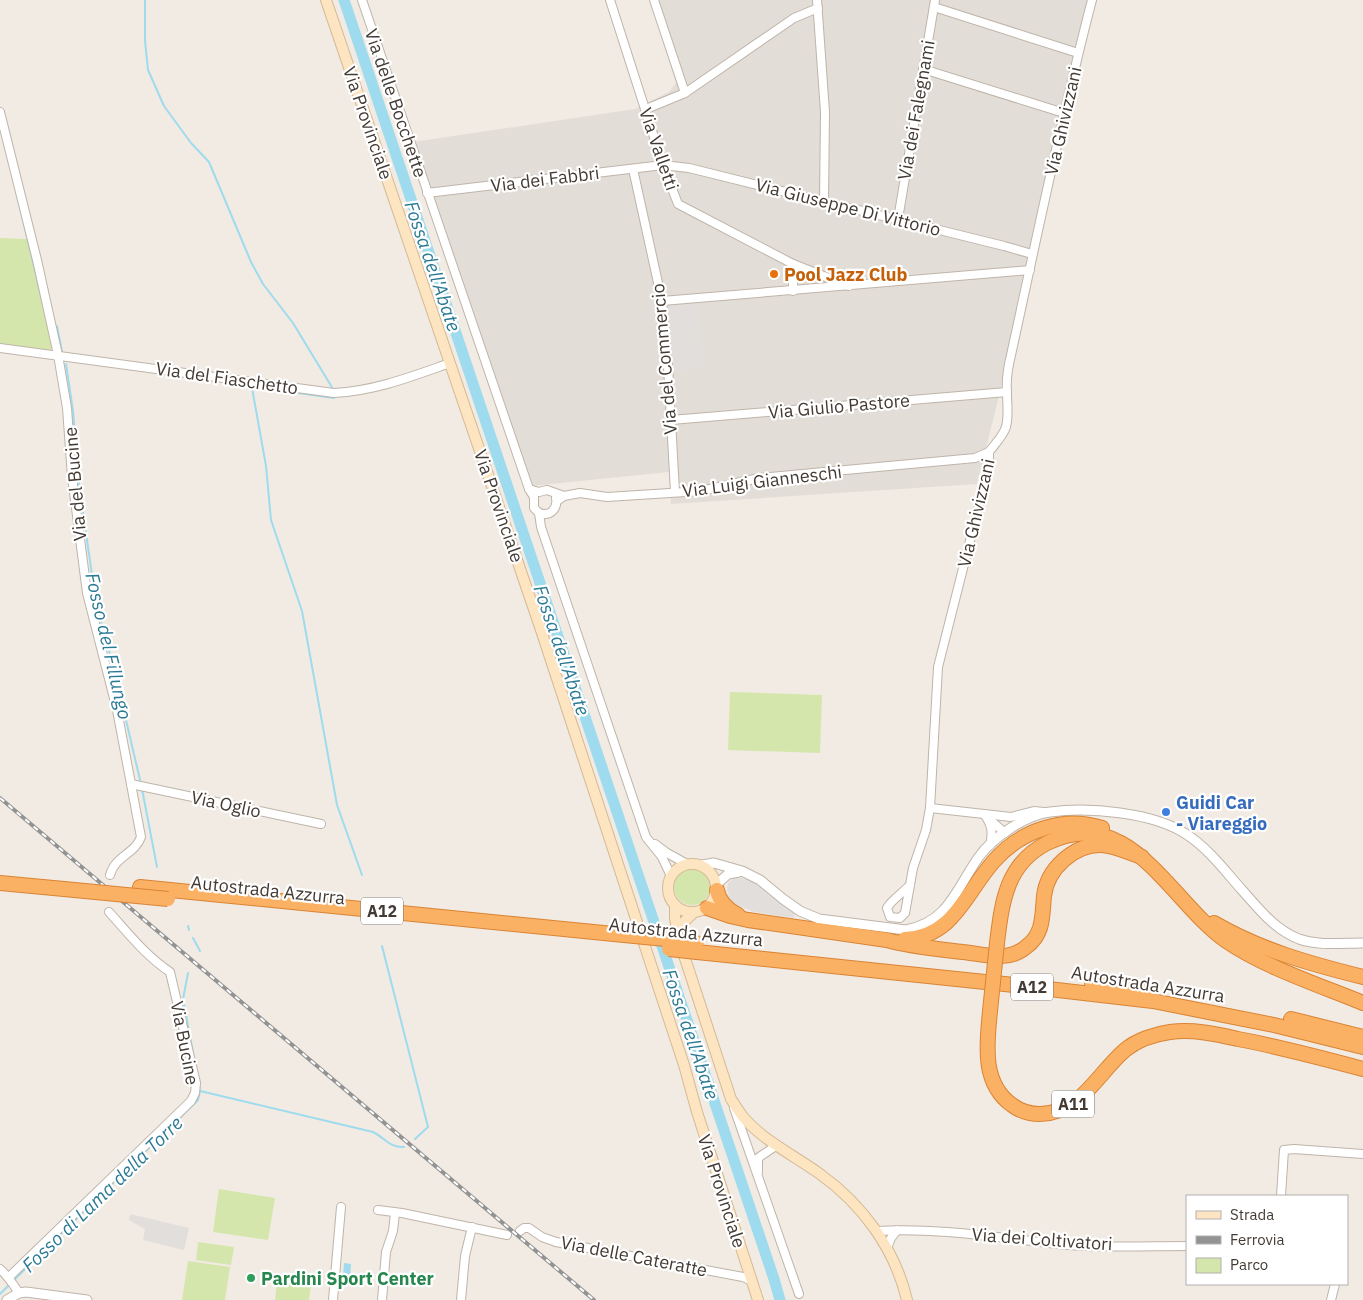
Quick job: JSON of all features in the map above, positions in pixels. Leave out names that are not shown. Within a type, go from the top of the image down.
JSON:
[{"type":"highway","points":[[888,940],[922,937],[942,927],[952,918],[999,855],[1017,840],[1036,831],[1064,824],[1090,825],[1124,838],[1215,932],[1242,951],[1363,1003]]},
{"type":"highway","name":"A11","points":[[1142,857],[1116,840],[1085,833],[1060,838],[1036,850],[1018,867],[1007,888],[1002,903],[990,1011],[988,1057],[992,1082],[998,1092],[1010,1104],[1019,1110],[1034,1114],[1054,1112],[1071,1105],[1127,1049],[1147,1038],[1170,1032],[1192,1031],[1214,1034],[1363,1069]]},
{"type":"highway","points":[[700,910],[748,920],[888,940],[903,944],[998,956],[1017,952],[1031,943],[1039,931],[1043,918],[1047,883],[1055,869],[1065,858],[1080,849],[1097,845],[1109,846],[1142,857]]},
{"type":"highway","name":"Autostrada Azzurra","points":[[0,873],[61,884],[168,899],[1122,987],[1243,1009],[1363,1037]]},
{"type":"highway","name":"Autostrada Azzurra","points":[[0,883],[140,887],[625,940]]},
{"type":"highway","points":[[717,887],[718,897],[732,912],[748,920]]},
{"type":"highway","points":[[1194,911],[1235,934],[1268,948],[1310,964],[1363,976]]},
{"type":"highway","name":"Autostrada Azzurra","points":[[697,947],[1143,1000],[1274,1025],[1363,1047]]},
{"type":"main road","name":"Via Provinciale","points":[[326,0],[450,363],[651,964],[758,1300]]},
{"type":"main road","points":[[678,936],[680,926],[700,910],[715,897],[717,887],[714,876],[702,865],[688,864],[681,866],[671,876],[668,888],[672,901],[681,910],[700,910]]},
{"type":"main road","points":[[676,906],[675,918],[678,936],[731,1099],[759,1133],[822,1175],[843,1194],[877,1231],[887,1248],[901,1280],[907,1300]]},
{"type":"street","name":"Via delle Bocchette","points":[[362,0],[530,489],[536,495],[534,508],[543,514],[541,527],[646,836]]},
{"type":"street","name":"Via Valletti","points":[[610,0],[663,165],[678,204],[794,264],[849,286]]},
{"type":"street","points":[[654,0],[685,93]]},
{"type":"street","name":"Via Ghivizzani","points":[[910,884],[926,830],[930,808],[938,667],[989,466],[989,452],[1006,428],[1008,370],[1064,113],[1092,0]]},
{"type":"street","points":[[646,109],[685,93],[794,18],[818,4],[825,112],[824,201]]},
{"type":"street","points":[[934,4],[1078,53]]},
{"type":"street","name":"Via dei Falegnami","points":[[898,219],[934,4]]},
{"type":"street","points":[[923,69],[1064,113]]},
{"type":"street","name":"Via del Bucine","points":[[0,112],[31,234],[58,355],[67,408],[73,486],[87,593],[134,785],[141,836],[139,843],[112,866],[110,875]]},
{"type":"street","name":"Via dei Fabbri","points":[[427,193],[663,165]]},
{"type":"street","name":"Via Giuseppe Di Vittorio","points":[[663,165],[689,168],[1032,254]]},
{"type":"street","name":"Via del Commercio","points":[[633,169],[662,301],[675,492]]},
{"type":"street","points":[[793,290],[794,264]]},
{"type":"street","points":[[662,301],[1030,270]]},
{"type":"street","name":"Via del Fiaschetto","points":[[0,348],[334,393],[354,392],[402,380],[450,363]]},
{"type":"street","name":"Via Giulio Pastore","points":[[671,420],[1007,392]]},
{"type":"street","name":"Via Luigi Gianneschi","points":[[555,498],[580,493],[607,497],[701,491],[759,478],[975,458],[989,452]]},
{"type":"street","points":[[536,495],[546,490],[555,498],[553,512],[543,514]]},
{"type":"street","name":"Via Oglio","points":[[134,785],[322,824]]},
{"type":"street","points":[[930,808],[1011,817],[1034,811],[1046,813],[1099,810],[1158,821],[1175,828],[1200,844],[1277,927],[1301,940],[1326,944],[1363,943]]},
{"type":"street","points":[[702,865],[714,863],[742,871],[760,880],[800,911],[819,919],[906,930],[919,928],[942,914],[979,857],[990,845],[1008,830],[1046,813]]},
{"type":"street","points":[[986,815],[1006,820],[1008,830]]},
{"type":"street","points":[[986,815],[993,831],[990,845]]},
{"type":"street","points":[[646,836],[667,853],[688,864]]},
{"type":"street","points":[[646,836],[662,857],[671,876]]},
{"type":"street","points":[[717,887],[728,874],[742,871]]},
{"type":"street","name":"Via Bucine","points":[[13,1285],[191,1101],[195,1093],[196,1083],[170,972],[158,964],[109,912]]},
{"type":"street","points":[[731,1099],[799,1294]]},
{"type":"street","points":[[758,1178],[758,1158],[777,1145]]},
{"type":"street","points":[[1281,1195],[1284,1150],[1294,1149],[1363,1154]]},
{"type":"street","points":[[333,1300],[341,1207]]},
{"type":"street","points":[[378,1210],[402,1213],[507,1235]]},
{"type":"street","points":[[382,1300],[386,1252],[393,1231],[395,1213]]},
{"type":"street","points":[[461,1300],[464,1256],[472,1227]]},
{"type":"street","name":"Via delle Cateratte","points":[[520,1230],[529,1228],[542,1237],[562,1243],[649,1258],[752,1280]]},
{"type":"street","points":[[887,1248],[897,1230]]},
{"type":"street","name":"Via dei Coltivatori","points":[[877,1231],[959,1233],[1070,1245],[1186,1246]]},
{"type":"street","points":[[0,1269],[13,1285],[34,1292],[87,1300]]},
{"type":"street","points":[[7,1300],[13,1285]]},
{"type":"street","points":[[1331,1300],[1335,1285]]},
{"type":"shaded area","points":[[650,0],[1090,0],[1031,247],[1002,384],[977,484],[671,504],[669,472],[531,486],[413,142],[635,109],[669,92],[676,83]]},
{"type":"shaded area","points":[[699,303],[704,367],[673,370],[669,306]]},
{"type":"shaded area","points":[[738,877],[751,881],[769,893],[795,914],[793,918],[754,912],[735,904],[730,900],[727,889],[728,883]]},
{"type":"shaded area","points":[[130,1214],[189,1228],[184,1250],[143,1240],[145,1229],[129,1220]]},
{"type":"green space","points":[[0,238],[27,239],[54,345],[49,351],[0,345]]},
{"type":"green space","points":[[730,692],[822,695],[820,753],[728,750]]},
{"type":"green space","points":[[692,869],[704,875],[710,887],[704,899],[692,905],[680,899],[674,887],[680,875]]},
{"type":"green space","points":[[219,1189],[275,1198],[268,1240],[213,1232]]},
{"type":"green space","points":[[198,1242],[234,1247],[231,1265],[196,1260]]},
{"type":"green space","points":[[188,1261],[230,1267],[225,1300],[182,1300]]},
{"type":"green space","points":[[277,1282],[311,1286],[309,1300],[275,1300]]},
{"type":"water","points":[[344,1263],[351,1264],[350,1278],[343,1277]]},
{"type":"waterway","points":[[145,0],[145,41],[148,70],[164,106],[191,143],[209,162],[251,262],[263,284],[293,323],[333,389]]},
{"type":"waterway","name":"Fossa dell'Abate","points":[[344,0],[780,1300]]},
{"type":"waterway","name":"Fosso del Fillungo","points":[[17,195],[42,300]]},
{"type":"waterway","name":"Fosso del Fillungo","points":[[57,326],[62,352]]},
{"type":"waterway","name":"Fosso del Fillungo","points":[[66,364],[73,411],[79,484],[96,603],[114,669],[141,784]]},
{"type":"waterway","points":[[334,398],[252,388],[266,466],[271,520],[302,611],[337,805],[362,875]]},
{"type":"waterway","name":"Fosso del Fillungo","points":[[142,789],[157,867]]},
{"type":"waterway","name":"Fosso del Fillungo","points":[[188,926],[189,930]]},
{"type":"waterway","name":"Fosso del Fillungo","points":[[193,938],[200,951]]},
{"type":"waterway","points":[[382,946],[428,1127],[415,1139]]},
{"type":"waterway","name":"Fosso del Fillungo","points":[[188,973],[183,999],[194,1058]]},
{"type":"waterway","name":"Fosso di Lama della Torre","points":[[14,1280],[198,1100],[199,1085]]},
{"type":"waterway","points":[[200,1091],[373,1132],[395,1146],[404,1147]]},
{"type":"waterway","name":"Fosso di Lama della Torre","points":[[0,1294],[11,1283]]},
{"type":"railway","points":[[0,798],[594,1300]]},
{"type":"place","name":"Pool Jazz Club","points":[[774,274]]},
{"type":"place","name":"Guidi Car - Viareggio","points":[[1166,812]]},
{"type":"place","name":"Pardini Sport Center","points":[[251,1278]]}]
